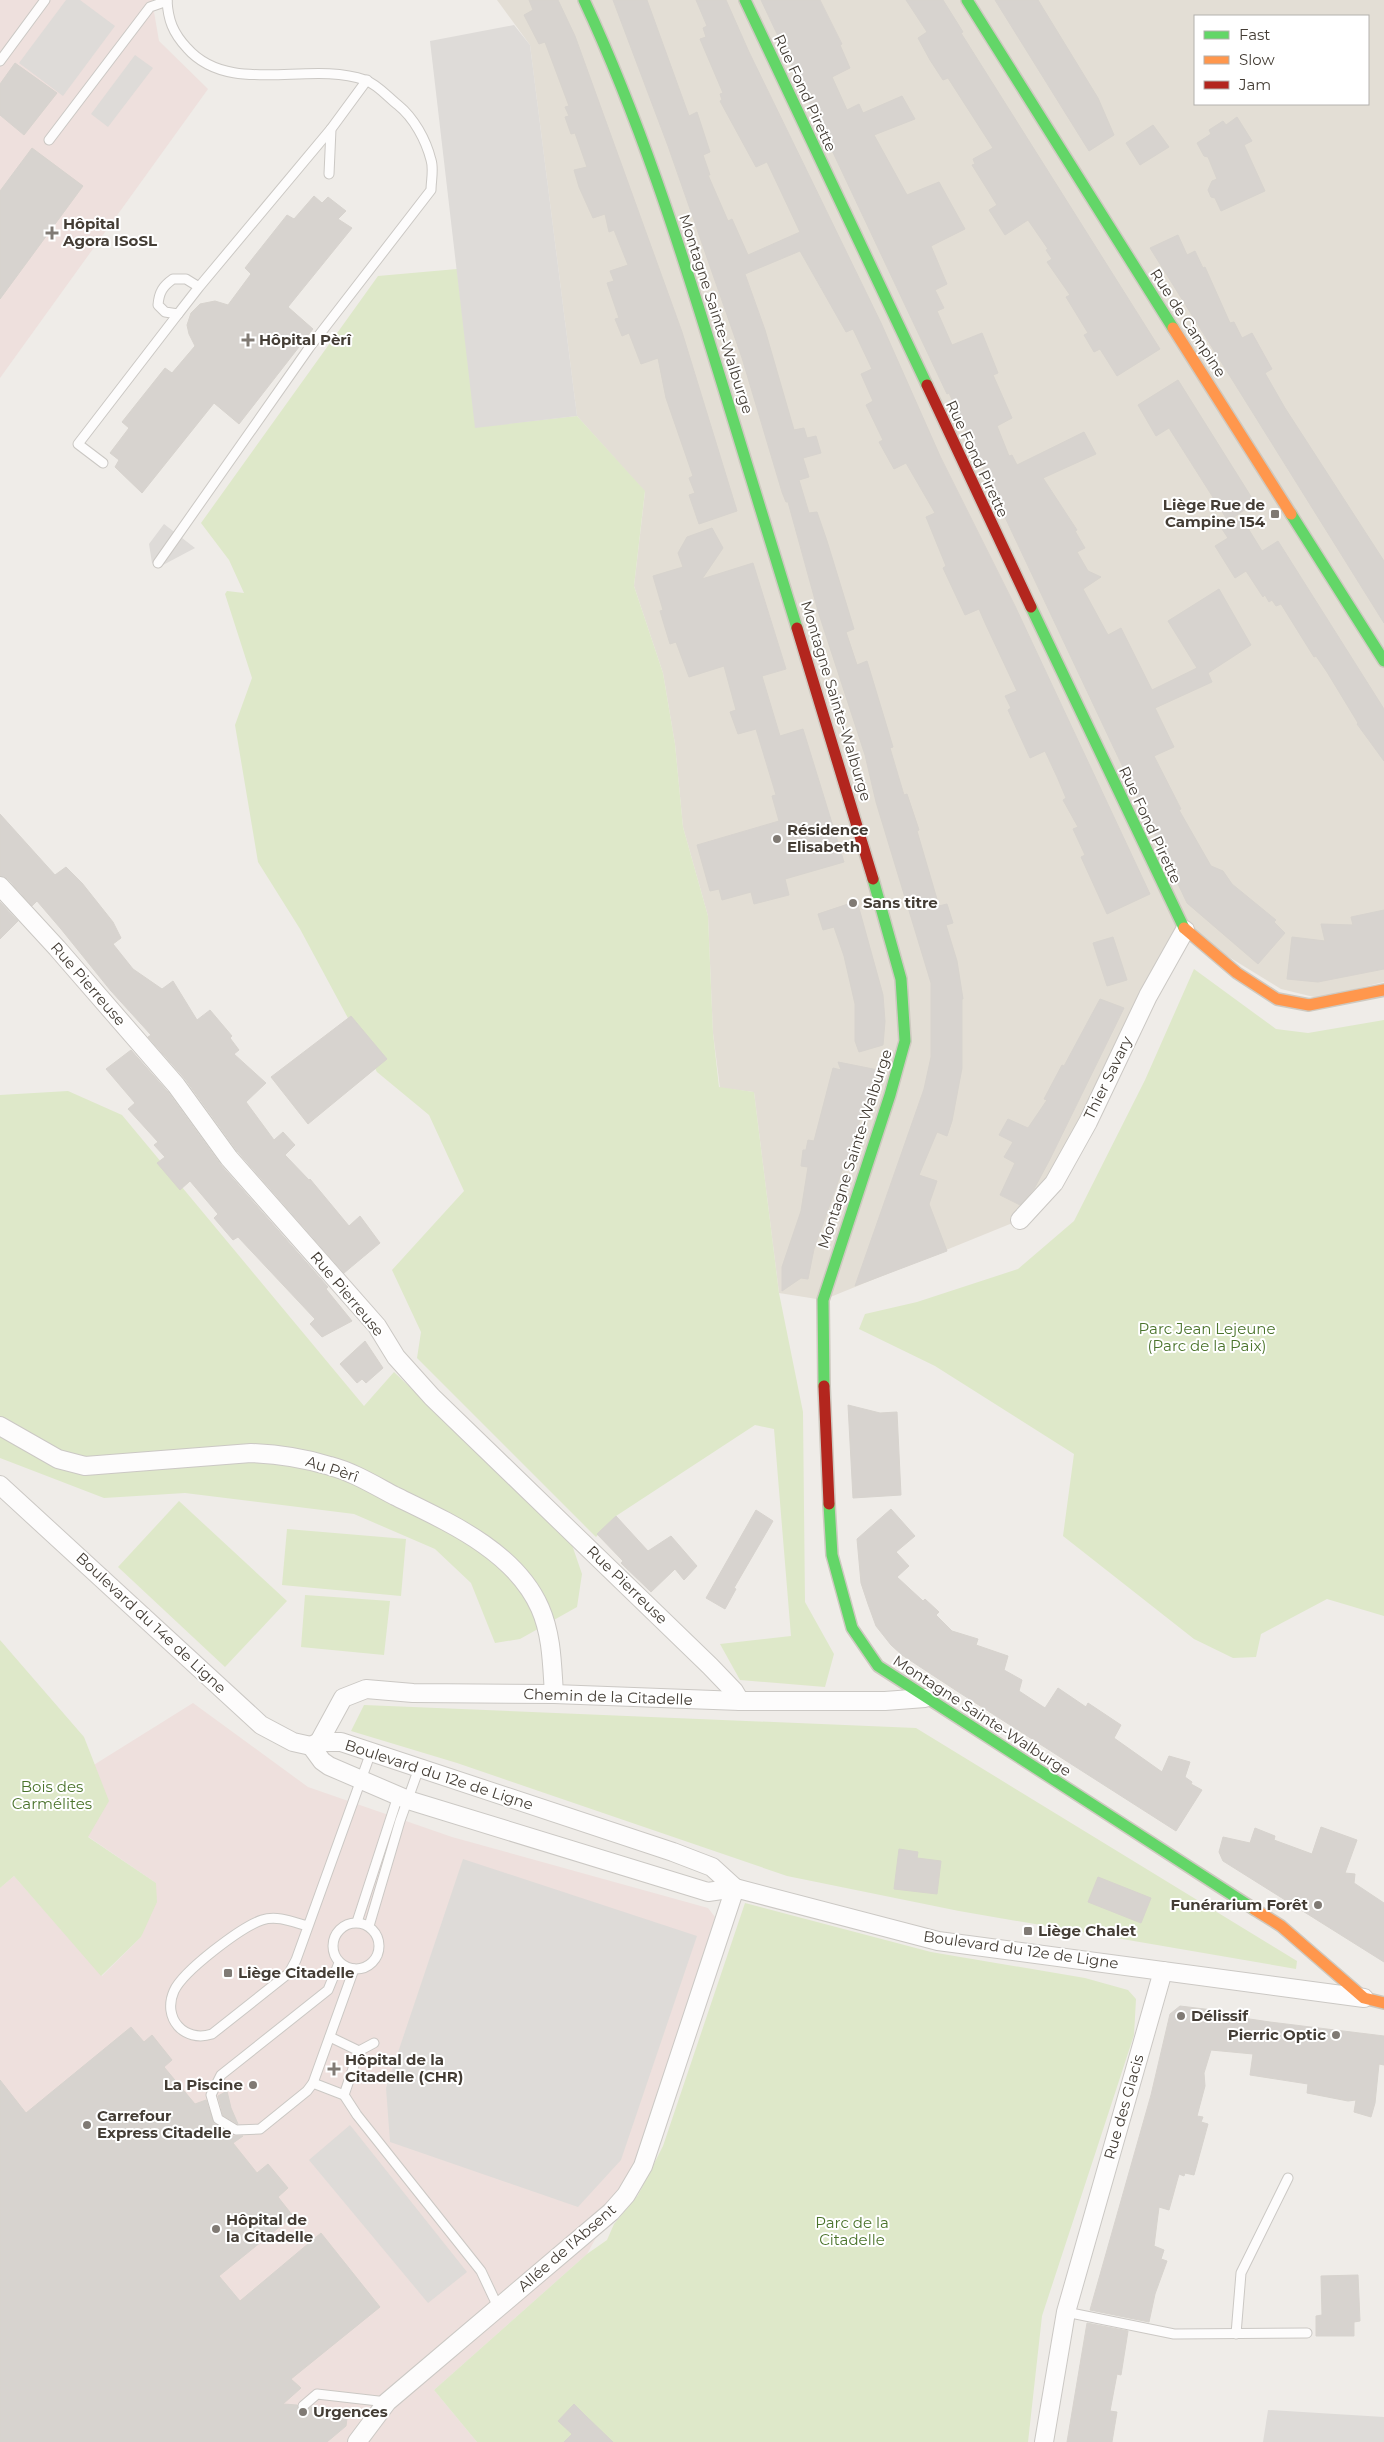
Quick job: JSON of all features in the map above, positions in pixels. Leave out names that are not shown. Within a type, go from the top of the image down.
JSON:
[{"type":"street","name":"Montagne Sainte-Walburge","points":[[584,0],[642,138],[690,280],[858,825],[901,979],[904,1041],[890,1095],[823,1300],[824,1418],[832,1554],[852,1628],[878,1666],[924,1698],[1281,1926],[1364,1998]]},
{"type":"street","name":"Rue Fond Pirette","points":[[745,0],[1161,884],[1185,930]]},
{"type":"street","name":"Rue de Campine","points":[[967,0],[992,44],[1384,661]]},
{"type":"street","name":"Rue Pierreuse","points":[[0,886],[57,948],[176,1085],[229,1158],[377,1326],[396,1357],[432,1397],[710,1666],[734,1691],[740,1701]]},
{"type":"street","points":[[1185,930],[1238,973],[1277,999],[1310,1006],[1384,990]]},
{"type":"street","name":"Thier Savary","points":[[1020,1220],[1054,1183],[1088,1122],[1148,996],[1185,930]]},
{"type":"street","name":"Au Pèrî","points":[[0,1426],[58,1459],[84,1466],[251,1453],[286,1456],[330,1466],[357,1476],[448,1523],[509,1564],[529,1589],[545,1621],[551,1646],[554,1694]]},
{"type":"street","name":"Boulevard du 14e de Ligne","points":[[0,1485],[261,1725],[293,1742],[315,1744]]},
{"type":"street","name":"Chemin de la Citadelle","points":[[315,1744],[343,1698],[366,1689],[413,1693],[554,1694],[740,1701],[885,1701],[924,1698]]},
{"type":"street","name":"Boulevard du 12e de Ligne","points":[[735,1888],[712,1867],[341,1742],[315,1744],[322,1761],[403,1798],[708,1892],[735,1888],[938,1941],[1163,1971]]},
{"type":"street","name":"Allée de l'Absent","points":[[363,2439],[387,2402],[611,2212],[626,2195],[643,2166],[735,1888]]},
{"type":"street","points":[[1163,1971],[1364,1998],[1384,2004]]},
{"type":"street","name":"Rue des Glacis","points":[[1044,2442],[1066,2312],[1163,1971]]},
{"type":"lane","points":[[0,61],[45,0]]},
{"type":"lane","points":[[49,140],[150,7],[167,1],[169,20],[178,38],[192,54],[210,67],[232,73],[307,74],[367,80],[411,116],[432,161],[431,190],[310,348],[158,563]]},
{"type":"lane","points":[[103,463],[78,444],[199,287],[331,129],[367,80]]},
{"type":"lane","points":[[329,174],[331,129]]},
{"type":"lane","points":[[178,314],[165,312],[158,304],[159,294],[163,286],[173,278],[186,279],[199,287]]},
{"type":"lane","points":[[307,1926],[283,1918],[264,1919],[242,1930],[180,1979],[171,1999],[171,2016],[174,2022],[188,2034],[203,2037],[212,2034],[289,1974],[307,1926],[360,1780],[371,1752]]},
{"type":"lane","points":[[357,1922],[403,1798],[419,1768]]},
{"type":"lane","points":[[369,1926],[403,1798]]},
{"type":"lane","points":[[357,1922],[369,1926],[376,1932],[380,1941],[379,1952],[368,1966],[354,1969],[340,1963],[334,1955],[332,1946],[334,1936],[340,1928],[357,1922]]},
{"type":"lane","points":[[340,1963],[328,1990],[221,2075],[211,2095],[218,2119],[236,2130],[260,2129],[313,2083],[354,1969]]},
{"type":"lane","points":[[330,2037],[358,2051]]},
{"type":"lane","points":[[344,2095],[358,2051],[374,2043]]},
{"type":"lane","points":[[313,2083],[344,2095],[357,2115],[481,2271],[498,2307]]},
{"type":"lane","points":[[1236,2334],[1242,2273],[1288,2178]]},
{"type":"lane","points":[[1066,2312],[1174,2334],[1307,2333]]},
{"type":"lane","points":[[303,2406],[318,2394],[387,2402]]},
{"type":"shaded area","name":"Hôpital Agora ISoSL","points":[[0,0],[152,0],[159,41],[208,89],[0,378]]},
{"type":"shaded area","points":[[66,0],[80,0],[115,26],[63,96],[19,63]]},
{"type":"shaded area","points":[[497,0],[1384,0],[1384,982],[1318,998],[1281,989],[1185,930],[1088,1122],[1020,1220],[823,1300],[779,1293],[754,1092],[720,1088],[713,1033],[708,916],[683,827],[675,744],[663,673],[634,586],[645,492],[577,416],[530,45]]},
{"type":"shaded area","points":[[514,25],[530,45],[577,416],[475,428],[430,41]]},
{"type":"shaded area","points":[[135,55],[153,68],[108,127],[91,114]]},
{"type":"shaded area","points":[[164,524],[195,548],[163,565],[152,563],[149,544]]},
{"type":"shaded area","name":"Hôpital de la Citadelle (CHR)","points":[[193,1703],[308,1787],[452,1837],[708,1908],[715,1917],[638,2162],[587,2254],[434,2390],[477,2442],[0,2442],[0,1888],[14,1876],[102,1976],[141,1937],[156,1883],[36,1801]]},
{"type":"shaded area","points":[[463,1859],[697,1936],[621,2160],[578,2207],[390,2142],[386,2088]]},
{"type":"shaded area","points":[[350,2125],[467,2272],[428,2303],[309,2160]]},
{"type":"shaded area","points":[[1268,2410],[1384,2417],[1384,2442],[1263,2442]]},
{"type":"green space","points":[[457,269],[476,427],[577,416],[645,491],[634,586],[663,673],[675,744],[683,827],[708,916],[713,1033],[719,1087],[754,1092],[779,1293],[803,1412],[805,1602],[834,1654],[825,1687],[740,1680],[720,1644],[791,1636],[774,1429],[755,1425],[616,1516],[596,1537],[417,1358],[421,1332],[392,1270],[464,1191],[429,1115],[377,1072],[300,929],[258,862],[235,725],[252,678],[225,594],[227,591],[244,593],[229,560],[201,523],[378,276]]},
{"type":"green space","name":"Parc Jean Lejeune (Parc de la Paix)","points":[[1194,969],[1276,1029],[1308,1033],[1384,1020],[1384,1616],[1327,1599],[1261,1634],[1256,1657],[1233,1658],[1194,1639],[1063,1536],[1074,1454],[935,1366],[859,1329],[865,1314],[917,1302],[1018,1269],[1074,1221],[1145,1080]]},
{"type":"green space","points":[[68,1091],[122,1115],[364,1406],[394,1372],[571,1542],[582,1574],[577,1607],[520,1639],[495,1643],[471,1583],[435,1549],[354,1514],[185,1493],[104,1498],[0,1458],[0,1095]]},
{"type":"green space","points":[[179,1501],[287,1601],[225,1667],[118,1567]]},
{"type":"green space","points":[[287,1529],[406,1539],[401,1596],[282,1585]]},
{"type":"green space","points":[[305,1595],[390,1601],[384,1655],[301,1647]]},
{"type":"green space","name":"Bois des Carmélites","points":[[0,1640],[84,1737],[109,1801],[88,1837],[156,1883],[157,1902],[141,1937],[101,1976],[14,1876],[0,1888]]},
{"type":"green space","points":[[364,1705],[916,1728],[1297,1961],[1296,1969],[959,1911],[787,1876],[457,1763],[351,1731]]},
{"type":"green space","name":"Parc de la Citadelle","points":[[745,1903],[931,1952],[1085,1978],[1128,1990],[1136,1999],[1134,2035],[1042,2316],[1028,2442],[477,2442],[434,2390],[587,2254],[607,2240],[614,2224],[638,2195],[663,2146]]},
{"type":"building","points":[[529,0],[558,0],[575,36],[682,332],[737,511],[699,524],[689,495],[695,493],[689,478],[693,476],[666,398],[658,358],[641,364],[629,333],[622,336],[615,319],[619,318],[607,283],[614,281],[610,271],[628,265],[614,230],[609,232],[605,214],[593,218],[579,187],[574,170],[587,167],[575,133],[571,134],[565,117],[569,116],[565,107],[569,106],[545,42],[539,44],[524,15],[533,10]]},
{"type":"building","points":[[613,0],[647,0],[689,116],[697,112],[710,152],[703,155],[710,175],[708,175],[728,221],[732,219],[748,255],[800,232],[767,162],[756,167],[720,101],[722,100],[720,94],[723,93],[700,39],[706,37],[703,28],[707,26],[696,0],[726,0],[749,52],[881,323],[940,456],[1015,606],[1150,894],[1107,914],[1081,857],[1085,855],[1073,829],[1078,827],[1063,800],[1066,798],[1045,751],[1030,758],[1008,710],[1011,708],[1005,696],[1017,691],[979,609],[965,615],[943,568],[946,566],[926,517],[935,513],[906,463],[894,469],[879,442],[883,440],[866,405],[873,401],[861,374],[872,369],[853,329],[846,332],[800,251],[745,274],[765,330],[794,430],[804,428],[807,438],[816,436],[821,453],[803,458],[809,477],[799,480],[809,513],[817,512],[827,541],[854,629],[846,632],[857,665],[867,661],[893,747],[890,748],[904,795],[907,794],[919,830],[917,831],[939,906],[947,904],[953,923],[946,925],[957,961],[963,999],[962,1068],[952,1121],[947,1136],[937,1132],[919,1175],[937,1181],[929,1204],[947,1251],[855,1286],[924,1089],[931,1057],[931,983],[876,802],[865,755],[818,611],[788,502],[786,502],[782,492],[742,358],[668,146]]},
{"type":"building","points":[[761,0],[820,0],[842,44],[840,45],[850,68],[832,77],[847,110],[859,104],[863,113],[902,96],[915,119],[874,135],[907,195],[939,182],[965,229],[931,246],[947,284],[935,290],[944,308],[937,311],[952,345],[982,333],[998,373],[993,375],[1012,418],[997,426],[1009,456],[1012,455],[1017,465],[1084,432],[1096,454],[1043,478],[1077,530],[1075,531],[1085,548],[1077,552],[1088,571],[1101,577],[1083,589],[1108,635],[1121,628],[1152,690],[1197,668],[1168,621],[1219,589],[1251,645],[1208,673],[1212,682],[1155,708],[1174,747],[1154,756],[1181,809],[1179,810],[1211,866],[1223,871],[1232,884],[1276,920],[1274,922],[1285,933],[1258,964],[1187,903],[1003,513],[949,393],[947,394]]},
{"type":"building","points":[[906,0],[943,0],[963,32],[961,33],[1160,349],[1117,376],[1100,349],[1094,352],[1084,335],[1088,333],[1066,297],[1070,295],[1047,262],[1052,259],[1046,250],[1048,249],[1028,220],[1005,235],[989,210],[997,205],[972,165],[975,164],[973,159],[993,148],[948,78],[943,80],[930,60],[918,38],[927,32]]},
{"type":"building","points":[[995,0],[1038,0],[1098,98],[1114,135],[1089,151]]},
{"type":"building","points":[[15,63],[57,93],[24,135],[0,115],[0,84]]},
{"type":"building","points":[[1237,117],[1252,141],[1244,145],[1265,191],[1221,211],[1215,198],[1211,197],[1208,190],[1212,181],[1217,179],[1208,157],[1204,156],[1197,143],[1211,134],[1209,130],[1223,121],[1226,125]]},
{"type":"building","points":[[1153,125],[1169,147],[1140,165],[1126,143]]},
{"type":"building","points":[[32,148],[83,186],[0,299],[0,191]]},
{"type":"building","name":"Hôpital Pèrî","points":[[314,196],[322,203],[328,197],[346,211],[338,219],[352,228],[288,307],[313,329],[239,424],[214,403],[142,493],[115,467],[119,460],[110,453],[129,428],[122,422],[165,368],[172,373],[195,346],[187,325],[191,313],[200,304],[215,301],[228,305],[251,274],[245,268],[287,215],[294,219]]},
{"type":"building","points":[[1178,235],[1187,255],[1195,251],[1203,268],[1205,267],[1230,323],[1234,322],[1242,338],[1252,333],[1272,369],[1265,373],[1285,408],[1384,561],[1384,623],[1150,248]]},
{"type":"building","points":[[1178,380],[1255,503],[1228,521],[1169,428],[1156,436],[1138,405]]},
{"type":"building","points":[[1241,517],[1262,551],[1278,541],[1384,709],[1384,761],[1357,724],[1327,672],[1316,656],[1314,657],[1281,604],[1276,606],[1272,600],[1269,602],[1265,595],[1263,597],[1246,571],[1235,578],[1215,546],[1228,538],[1222,529]]},
{"type":"building","points":[[712,528],[723,548],[702,579],[753,563],[786,669],[762,676],[780,736],[803,729],[844,862],[785,879],[789,895],[754,904],[751,892],[722,900],[719,889],[710,891],[697,845],[779,821],[772,796],[776,795],[756,729],[738,734],[730,712],[736,710],[724,666],[689,677],[676,642],[670,644],[660,611],[663,610],[653,576],[683,567],[678,553],[687,537]]},
{"type":"building","points":[[0,814],[55,875],[66,867],[82,883],[113,922],[121,938],[113,944],[133,969],[162,989],[173,981],[197,1020],[210,1010],[232,1036],[230,1038],[239,1050],[234,1054],[266,1083],[246,1102],[274,1140],[283,1132],[295,1145],[285,1155],[310,1179],[349,1226],[360,1216],[380,1243],[344,1273],[237,1151],[185,1079],[148,1037],[151,1035],[111,991],[37,901],[32,906],[8,879],[0,876]]},
{"type":"building","points":[[857,901],[883,995],[885,1021],[883,1045],[859,1052],[855,1041],[855,1004],[844,956],[834,927],[823,930],[818,914]]},
{"type":"building","points":[[0,902],[18,921],[0,939]]},
{"type":"building","points":[[1384,910],[1384,969],[1318,982],[1287,979],[1292,937],[1325,941],[1321,924],[1353,925],[1351,917]]},
{"type":"building","points":[[1113,937],[1127,980],[1107,986],[1093,943]]},
{"type":"building","points":[[1100,999],[1124,1008],[1050,1159],[1034,1189],[1020,1205],[1000,1195],[1015,1163],[1004,1157],[1013,1142],[999,1135],[1008,1119],[1028,1128],[1047,1100],[1044,1099]]},
{"type":"building","points":[[351,1016],[387,1059],[308,1124],[271,1077]]},
{"type":"building","points":[[131,1050],[168,1092],[221,1165],[328,1287],[326,1289],[352,1321],[322,1337],[310,1324],[315,1319],[238,1237],[233,1240],[214,1218],[218,1214],[190,1181],[180,1190],[157,1163],[165,1157],[154,1145],[158,1142],[128,1109],[135,1103],[106,1069]]},
{"type":"building","points":[[838,1062],[878,1070],[814,1249],[808,1279],[801,1278],[782,1291],[782,1267],[801,1211],[808,1167],[801,1166],[803,1150],[806,1150],[808,1140],[814,1141],[833,1068],[841,1070]]},
{"type":"building","points":[[365,1341],[383,1368],[366,1383],[362,1379],[357,1383],[340,1364]]},
{"type":"building","points":[[848,1405],[880,1413],[897,1412],[901,1495],[853,1498]]},
{"type":"building","points":[[891,1509],[915,1536],[896,1552],[909,1566],[897,1577],[923,1601],[925,1599],[939,1612],[936,1615],[952,1631],[978,1639],[976,1645],[1008,1656],[1004,1670],[1022,1680],[1019,1691],[1045,1708],[1058,1688],[1086,1707],[1088,1703],[1121,1725],[1114,1738],[1162,1772],[1169,1756],[1190,1762],[1185,1777],[1192,1782],[1191,1784],[1202,1790],[1176,1831],[960,1693],[902,1655],[891,1645],[876,1626],[861,1583],[857,1539]]},
{"type":"building","points":[[756,1510],[773,1521],[734,1588],[736,1589],[725,1609],[706,1598]]},
{"type":"building","points":[[616,1516],[648,1551],[671,1536],[697,1566],[684,1580],[675,1569],[651,1592],[621,1563],[623,1561],[597,1534]]},
{"type":"building","points":[[1321,1827],[1357,1840],[1345,1873],[1355,1874],[1354,1883],[1384,1903],[1384,1962],[1223,1861],[1219,1852],[1223,1837],[1250,1843],[1255,1828],[1275,1836],[1274,1840],[1312,1854]]},
{"type":"building","points":[[899,1849],[918,1852],[917,1858],[941,1861],[937,1894],[894,1889]]},
{"type":"building","points":[[1098,1877],[1151,1898],[1141,1923],[1088,1902]]},
{"type":"building","points":[[1180,2006],[1229,2012],[1229,2016],[1384,2036],[1384,2065],[1379,2064],[1375,2103],[1371,2117],[1354,2112],[1356,2100],[1348,2101],[1307,2093],[1308,2084],[1250,2075],[1253,2054],[1211,2050],[1204,2073],[1205,2086],[1197,2116],[1203,2117],[1201,2122],[1208,2124],[1194,2175],[1185,2173],[1184,2176],[1179,2174],[1169,2210],[1159,2207],[1154,2246],[1164,2250],[1161,2259],[1167,2261],[1155,2294],[1149,2322],[1090,2310],[1151,2095],[1170,2014]]},
{"type":"building","points":[[131,2027],[144,2042],[152,2035],[172,2060],[164,2067],[195,2104],[206,2100],[214,2124],[233,2136],[243,2136],[233,2143],[257,2173],[268,2164],[288,2188],[278,2197],[293,2216],[219,2276],[240,2301],[321,2233],[380,2307],[291,2379],[301,2388],[283,2404],[297,2405],[301,2412],[312,2407],[348,2410],[346,2426],[327,2442],[0,2442],[0,2080],[26,2113]]},
{"type":"building","points":[[227,2091],[231,2108],[238,2124],[223,2115],[218,2096]]},
{"type":"building","points":[[1358,2275],[1360,2321],[1354,2322],[1354,2336],[1316,2336],[1316,2316],[1322,2315],[1321,2276]]},
{"type":"building","points":[[1087,2323],[1128,2331],[1121,2375],[1117,2374],[1110,2411],[1117,2412],[1112,2442],[1067,2442]]},
{"type":"building","points":[[574,2404],[613,2442],[564,2442],[572,2434],[558,2421]]},
{"type":"traffic: fast","points":[[584,0],[623,90],[673,228],[797,628]]},
{"type":"traffic: fast","points":[[745,0],[927,385]]},
{"type":"traffic: fast","points":[[967,0],[1173,328]]},
{"type":"traffic: fast","points":[[1291,514],[1384,661]]},
{"type":"traffic: fast","points":[[1031,607],[1184,928]]},
{"type":"traffic: fast","points":[[824,1386],[823,1300],[890,1095],[905,1041],[901,979],[873,879]]},
{"type":"traffic: fast","points":[[829,1504],[832,1555],[852,1628],[878,1666],[1254,1909]]},
{"type":"traffic: slow","points":[[1173,328],[1291,514]]},
{"type":"traffic: slow","points":[[1184,928],[1237,973],[1277,999],[1309,1005],[1384,990]]},
{"type":"traffic: slow","points":[[1254,1909],[1281,1926],[1364,1998],[1384,2003]]},
{"type":"traffic: jam","points":[[927,385],[1031,607]]},
{"type":"traffic: jam","points":[[797,628],[873,879]]},
{"type":"traffic: jam","points":[[824,1386],[829,1504]]},
{"type":"place","name":"Hôpital Agora ISoSL","points":[[52,233]]},
{"type":"place","name":"Hôpital Pèrî","points":[[248,340]]},
{"type":"place","name":"Liège Rue de Campine 154","points":[[1275,514]]},
{"type":"place","name":"Résidence Elisabeth","points":[[777,839]]},
{"type":"place","name":"Sans titre","points":[[853,903]]},
{"type":"place","name":"Funérarium Forêt","points":[[1318,1905]]},
{"type":"place","name":"Liège Chalet","points":[[1028,1931]]},
{"type":"place","name":"Liège Citadelle","points":[[228,1973]]},
{"type":"place","name":"Délissif","points":[[1181,2016]]},
{"type":"place","name":"Pierric Optic","points":[[1336,2035]]},
{"type":"place","name":"Hôpital de la Citadelle (CHR)","points":[[334,2069]]},
{"type":"place","name":"La Piscine","points":[[253,2085]]},
{"type":"place","name":"Carrefour Express Citadelle","points":[[87,2125]]},
{"type":"place","name":"Hôpital de la Citadelle","points":[[216,2229]]},
{"type":"place","name":"Urgences","points":[[303,2412]]}]
